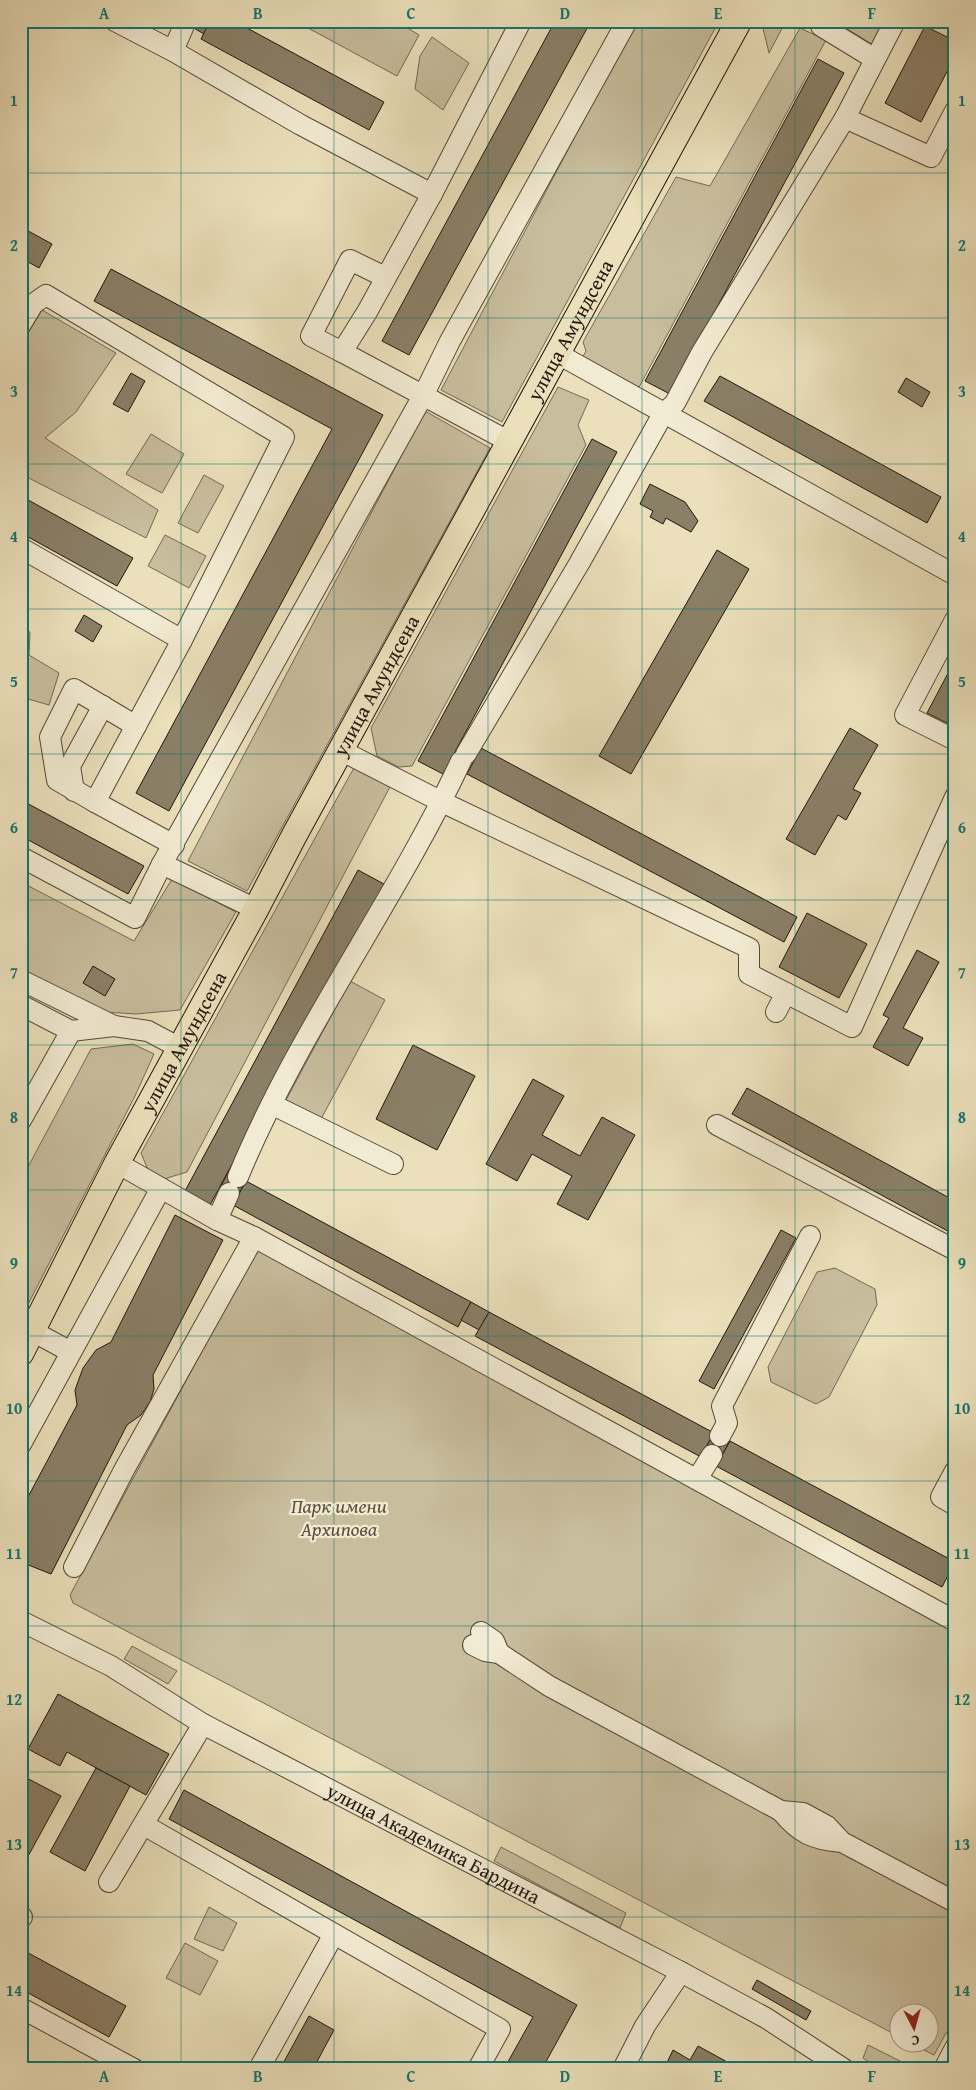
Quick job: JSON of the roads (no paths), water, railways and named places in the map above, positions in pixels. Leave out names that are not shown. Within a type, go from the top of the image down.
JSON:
[{"type":"main road","name":"улица Амундсена","points":[[21,1353],[34,1332],[117,1163],[739,21]]},
{"type":"street","points":[[115,21],[173,51],[301,125],[432,194]]},
{"type":"street","points":[[342,352],[367,312],[432,194],[521,21]]},
{"type":"street","points":[[21,857],[134,918],[627,21]]},
{"type":"street","points":[[824,21],[821,26],[875,59]]},
{"type":"street","points":[[216,1220],[304,1044],[411,861],[464,758],[580,562],[663,414],[675,404],[702,352],[845,118],[895,21]]},
{"type":"street","points":[[173,51],[185,23]]},
{"type":"street","points":[[845,118],[931,157],[955,111]]},
{"type":"street","points":[[385,277],[350,260],[311,336],[510,442]]},
{"type":"street","points":[[21,324],[27,301],[46,295],[284,437],[182,640],[95,802]]},
{"type":"street","points":[[558,354],[955,575]]},
{"type":"street","points":[[21,548],[182,640]]},
{"type":"street","points":[[955,620],[906,715],[955,740]]},
{"type":"street","points":[[136,726],[74,689],[50,737],[57,780],[174,844]]},
{"type":"street","points":[[74,791],[70,766],[103,706]]},
{"type":"street","points":[[342,751],[442,802],[749,948],[749,974],[852,1027],[955,797]]},
{"type":"street","points":[[162,864],[256,909]]},
{"type":"street","points":[[21,980],[114,1026]]},
{"type":"street","points":[[776,1012],[786,993]]},
{"type":"street","points":[[21,1005],[71,1031],[114,1026],[148,1031],[180,1048]]},
{"type":"street","points":[[21,1120],[71,1031]]},
{"type":"street","points":[[273,1105],[393,1164]]},
{"type":"street","points":[[717,1125],[955,1250]]},
{"type":"street","points":[[117,1163],[216,1220],[254,1237],[520,1384],[953,1616]]},
{"type":"street","points":[[21,1444],[161,1188]]},
{"type":"street","points":[[720,1436],[727,1423],[722,1406],[810,1236]]},
{"type":"street","points":[[74,1567],[124,1470],[254,1237]]},
{"type":"street","points":[[34,1332],[71,1352]]},
{"type":"street","points":[[697,1479],[712,1455]]},
{"type":"street","points":[[955,1470],[940,1497],[955,1505]]},
{"type":"street","name":"улица Академика Бардина","points":[[21,1621],[111,1666],[203,1724],[766,2018],[844,2069]]},
{"type":"street","points":[[477,1638],[494,1641],[498,1653],[549,1686],[781,1811],[802,1813],[826,1826],[842,1842],[955,1902]]},
{"type":"street","points":[[109,1882],[203,1724]]},
{"type":"street","points":[[144,1825],[500,2029],[478,2069]]},
{"type":"street","points":[[259,2069],[334,1934]]},
{"type":"street","points":[[622,2069],[645,2026],[681,1972]]},
{"type":"street","points":[[21,2008],[134,2069]]},
{"type":"street","points":[[944,2069],[955,2048]]},
{"type":"park label","name":"Парк имени Архипова","points":[[339,1518]]}]
